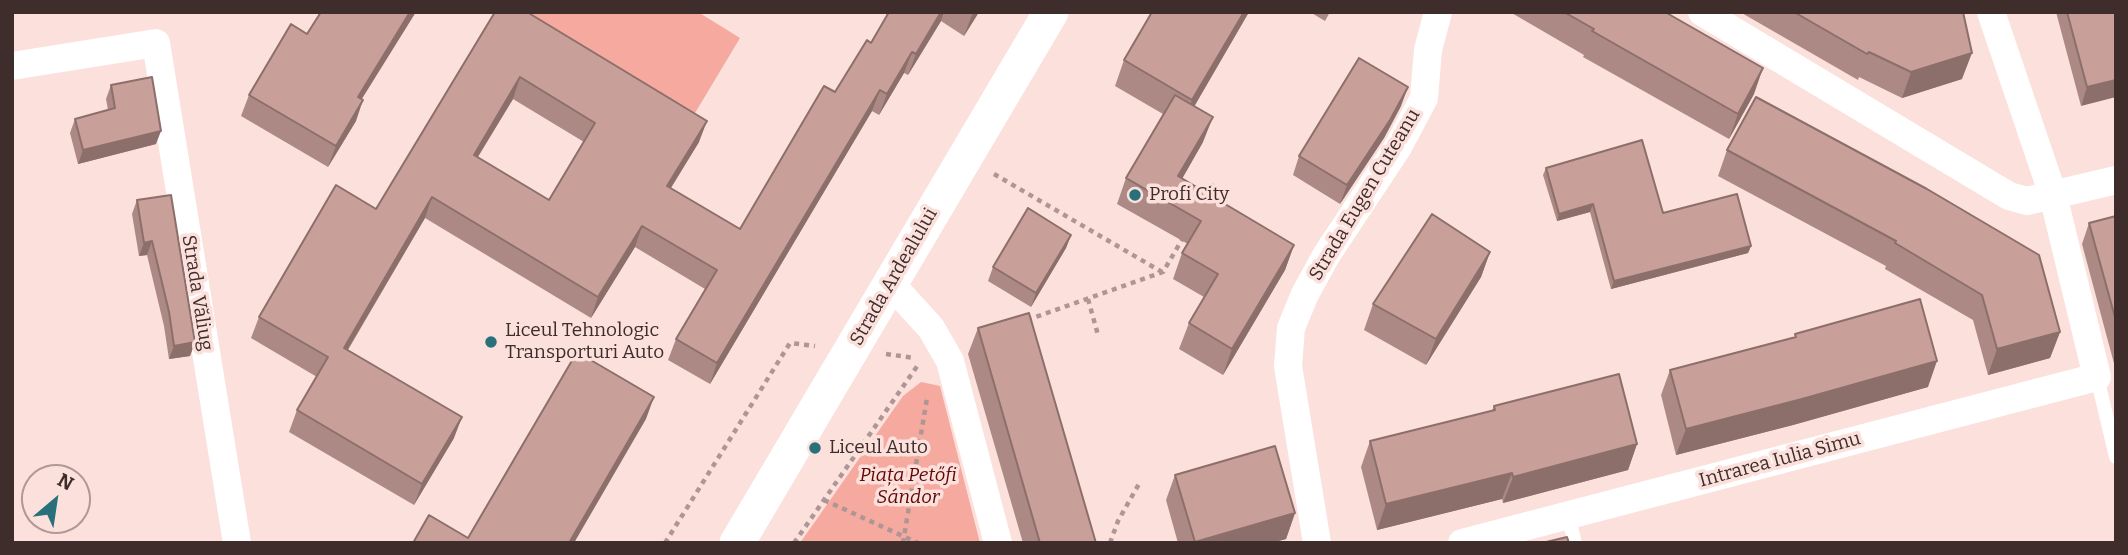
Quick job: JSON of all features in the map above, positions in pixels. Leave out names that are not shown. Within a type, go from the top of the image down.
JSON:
[{"type":"street","name":"Strada Ardealului","points":[[737,543],[1051,12]]},
{"type":"street","name":"Strada Eugen Cuteanu","points":[[1317,543],[1287,366],[1290,328],[1327,254],[1398,147],[1424,98],[1428,50],[1438,12]]},
{"type":"street","points":[[1702,12],[2009,197],[2027,201],[2116,180]]},
{"type":"street","points":[[1990,12],[2053,195],[2097,377]]},
{"type":"street","name":"Strada Văliug","points":[[12,66],[156,43],[237,543]]},
{"type":"street","points":[[890,283],[931,328],[950,361],[998,543]]},
{"type":"street","name":"Intrarea Iulia Simu","points":[[1462,543],[1571,529],[2097,377]]},
{"type":"lane","points":[[2097,377],[2116,457]]},
{"type":"path","points":[[965,157],[1163,272]]},
{"type":"path","points":[[1201,206],[1214,184]]},
{"type":"path","points":[[1022,322],[1163,272],[1188,228]]},
{"type":"path","points":[[1088,299],[1098,335]]},
{"type":"path","points":[[794,543],[937,339]]},
{"type":"path","points":[[904,540],[929,391]]},
{"type":"path","points":[[1111,543],[1118,521],[1140,482]]},
{"type":"path","points":[[824,500],[904,540],[918,543]]},
{"type":"green space","points":[[519,12],[698,12],[740,38],[689,123]]},
{"type":"green space","name":"Piața Petőfi Sándor","points":[[921,382],[940,386],[980,543],[800,543],[903,396]]},
{"type":"building","points":[[321,12],[410,12],[358,97],[363,100],[336,146],[249,95],[291,24],[307,34]]},
{"type":"building","points":[[495,12],[527,12],[707,121],[667,186],[740,229],[824,86],[835,92],[867,40],[871,43],[889,12],[941,12],[916,54],[912,52],[887,94],[880,90],[717,363],[676,339],[717,270],[642,226],[598,297],[432,197],[344,348],[462,417],[422,484],[297,410],[328,357],[259,317],[336,185],[376,209]],"holes":[[[520,77],[595,123],[549,200],[474,155]]]},
{"type":"building","points":[[1152,12],[1244,12],[1192,100],[1124,60]]},
{"type":"building","points":[[1564,12],[1665,12],[1763,68],[1738,114],[1592,31],[1594,29]]},
{"type":"building","points":[[1794,12],[1963,12],[1972,53],[1911,72],[1869,52],[1867,54]]},
{"type":"building","points":[[2067,12],[2116,12],[2116,80],[2087,87]]},
{"type":"building","points":[[1359,58],[1408,87],[1390,120],[1347,185],[1299,156]]},
{"type":"building","points":[[152,77],[161,131],[83,150],[75,119],[115,108],[111,85]]},
{"type":"building","points":[[1175,95],[1213,117],[1178,176],[1294,245],[1232,349],[1189,323],[1218,274],[1182,253],[1201,221],[1126,178]]},
{"type":"building","points":[[1756,97],[1927,189],[2039,255],[2060,332],[1997,349],[1982,295],[1895,243],[1896,241],[1727,150]]},
{"type":"building","points":[[1642,140],[1663,213],[1737,194],[1751,246],[1614,281],[1593,204],[1559,214],[1546,168]]},
{"type":"building","points":[[171,195],[195,342],[174,346],[152,241],[144,243],[137,200]]},
{"type":"building","points":[[1028,208],[1071,235],[1036,293],[993,267]]},
{"type":"building","points":[[1432,214],[1490,252],[1436,339],[1373,304]]},
{"type":"building","points":[[2116,216],[2116,321],[2089,223]]},
{"type":"building","points":[[1920,299],[1937,361],[1686,429],[1670,370],[1796,337],[1795,334]]},
{"type":"building","points":[[1029,313],[1096,543],[1040,543],[978,328]]},
{"type":"building","points":[[577,352],[654,397],[569,543],[413,543],[429,515],[468,538]]},
{"type":"building","points":[[1619,374],[1637,444],[1513,477],[1512,473],[1386,504],[1370,441],[1495,410],[1494,406]]},
{"type":"building","points":[[1275,446],[1295,513],[1195,542],[1175,475]]},
{"type":"building","points":[[1567,537],[1569,543],[1542,543]]},
{"type":"place","name":"Profi City","points":[[1135,195]]},
{"type":"place","name":"Liceul Tehnologic Transporturi Auto","points":[[491,342]]},
{"type":"place","name":"Liceul Auto","points":[[815,448]]}]
